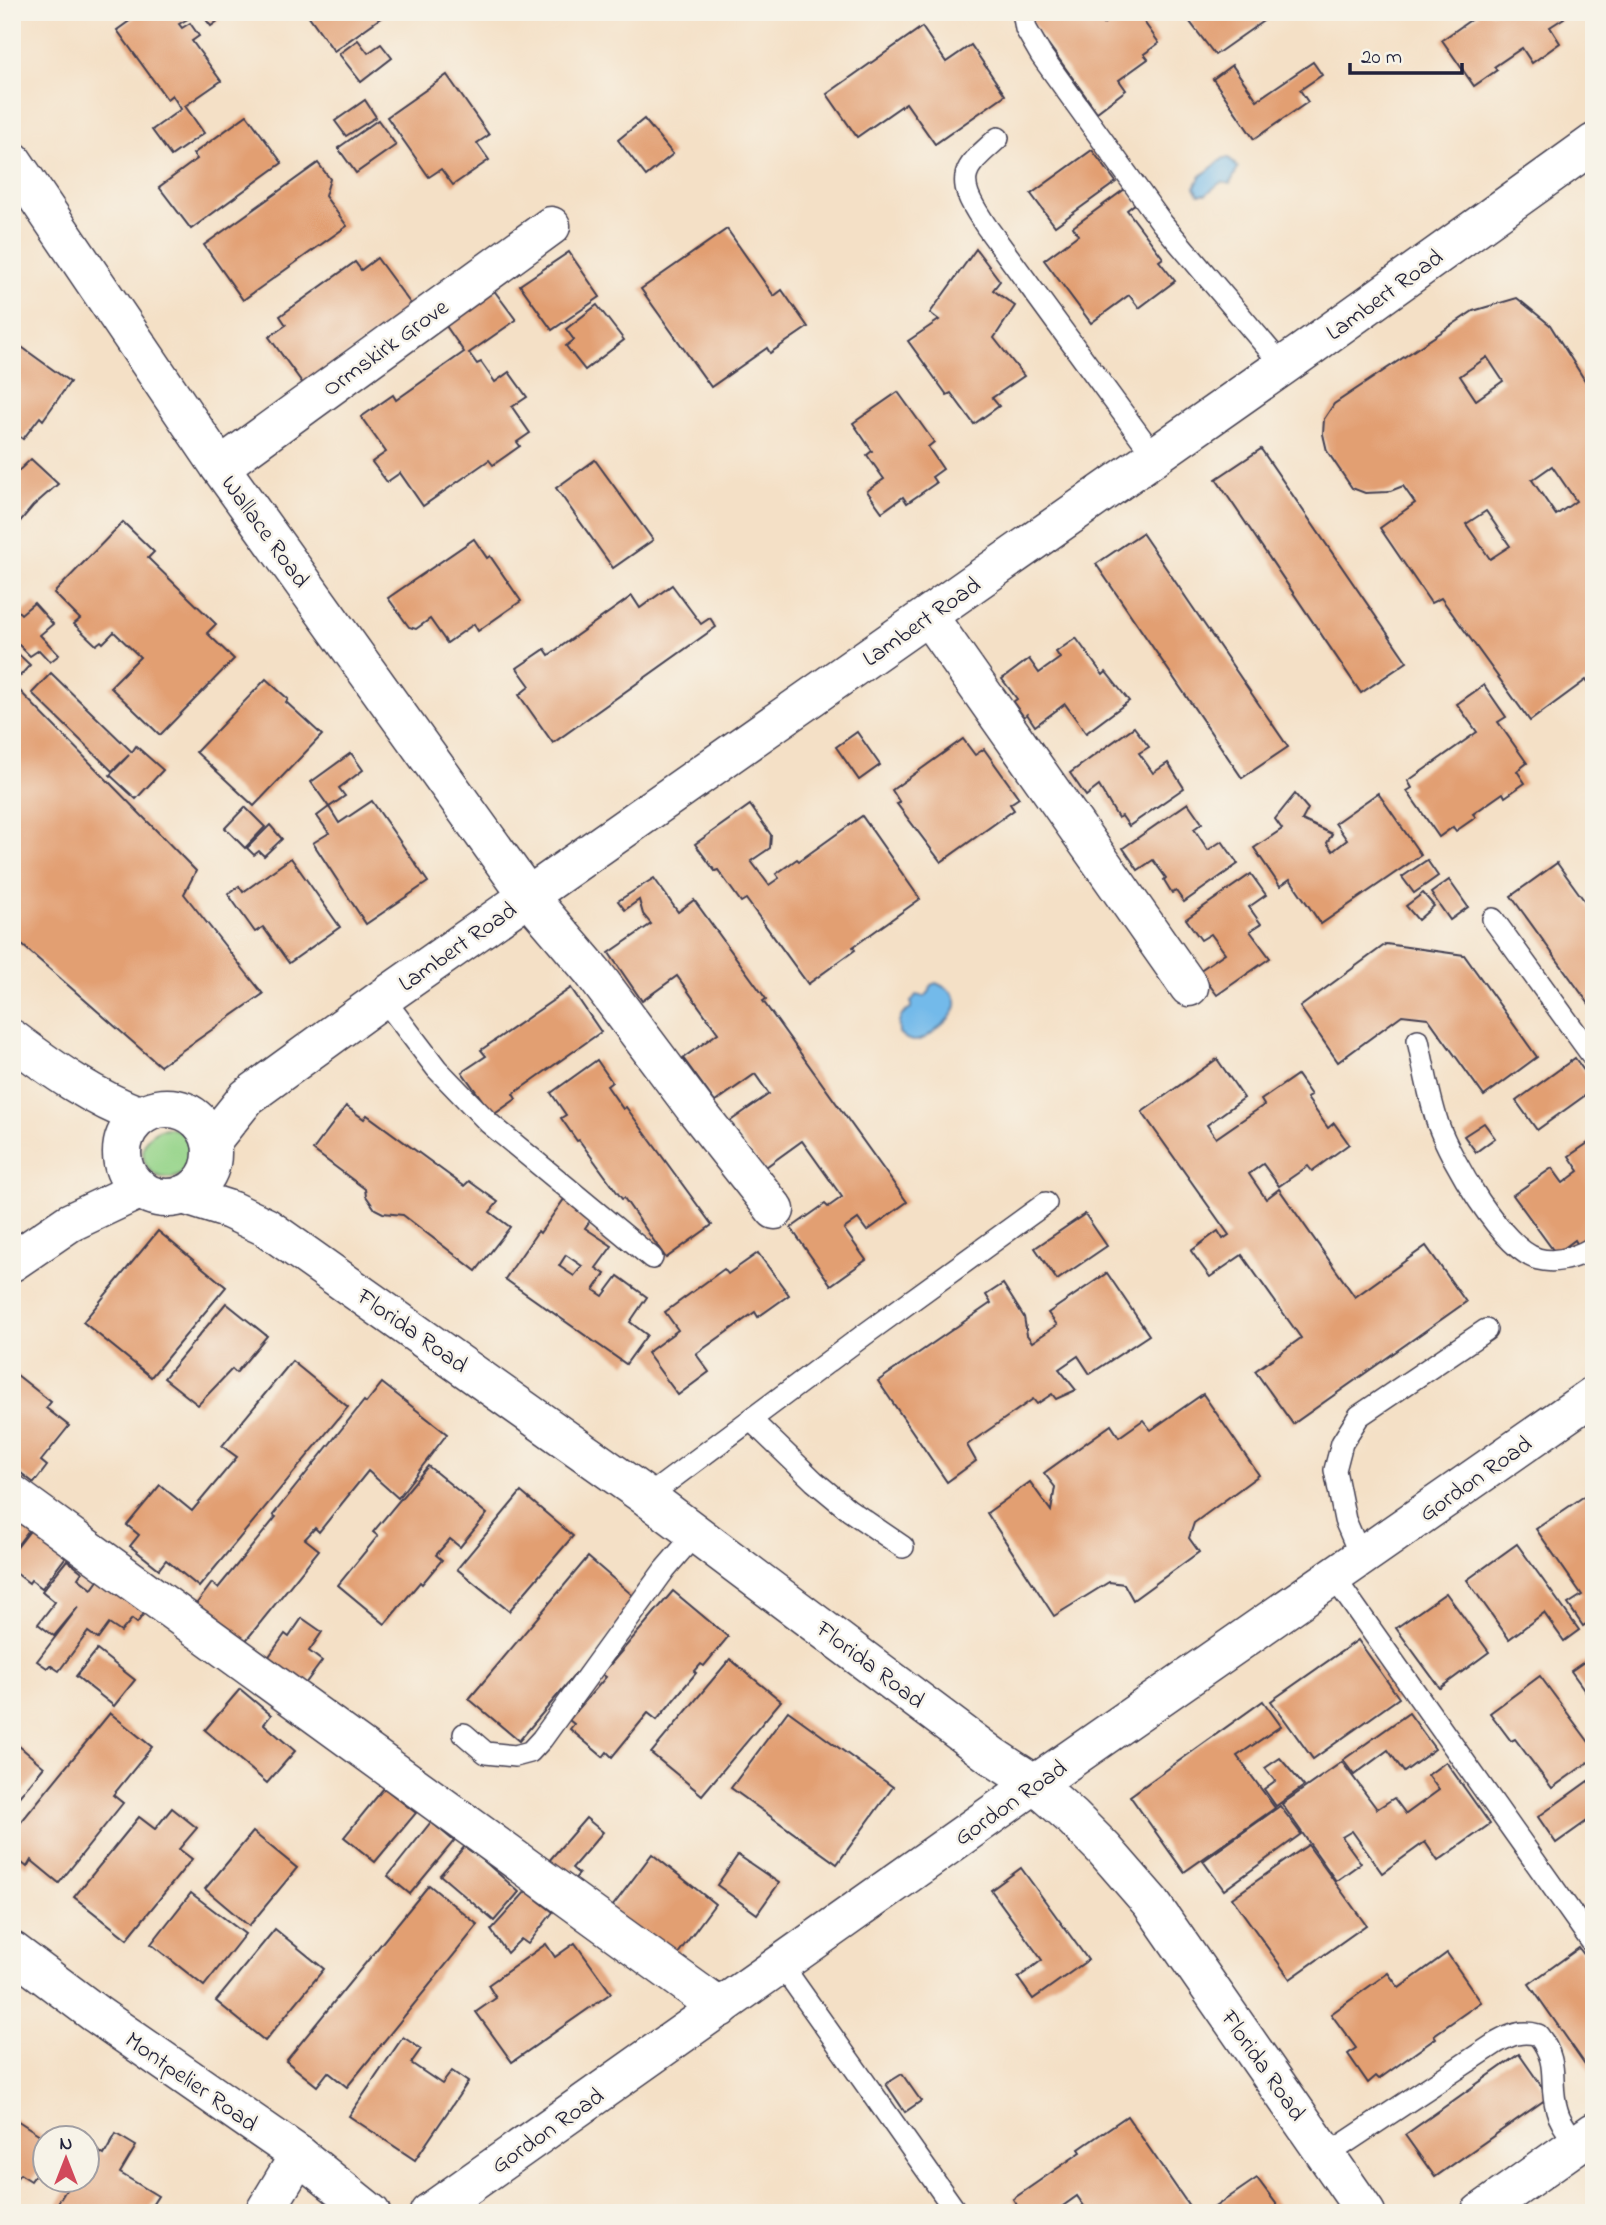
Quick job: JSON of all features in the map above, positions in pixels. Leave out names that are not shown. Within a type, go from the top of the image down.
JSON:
[{"type":"street","name":"Lambert Road","points":[[205,1137],[247,1097],[383,998],[1283,366],[1594,143]]},
{"type":"street","name":"Wallace Road","points":[[12,160],[220,467],[528,896],[592,971],[775,1210]]},
{"type":"street","name":"Ormskirk Grove","points":[[220,467],[551,226]]},
{"type":"street","points":[[928,616],[1189,987]]},
{"type":"street","points":[[12,1039],[72,1083],[112,1105],[141,1116]]},
{"type":"street","points":[[69,1223],[122,1150],[127,1132],[141,1116],[162,1109],[183,1111],[205,1137],[207,1174],[183,1195],[161,1197],[141,1189],[127,1174],[122,1150],[72,1083]]},
{"type":"street","name":"Florida Road","points":[[205,1137],[266,1227]]},
{"type":"street","points":[[12,1262],[69,1223],[141,1189]]},
{"type":"street","name":"Florida Road","points":[[183,1195],[230,1210],[266,1227],[647,1497],[992,1756],[1035,1784],[1104,1849],[1151,1903],[1366,2213]]},
{"type":"street","name":"Gordon Road","points":[[429,2213],[1347,1566],[1589,1408]]},
{"type":"street","points":[[12,1494],[720,2008]]},
{"type":"street","name":"Montpelier Road","points":[[12,1951],[96,2014],[299,2155],[371,2213]]},
{"type":"street","points":[[1480,2213],[1585,2138]]},
{"type":"street","points":[[264,2213],[299,2155]]},
{"type":"lane","points":[[1023,12],[1026,29],[1041,55],[1162,223],[1283,366]]},
{"type":"lane","points":[[998,138],[969,168],[966,182],[970,200],[1154,457]]},
{"type":"lane","points":[[1493,919],[1594,1058]]},
{"type":"lane","points":[[383,998],[437,1069],[489,1124],[652,1258]]},
{"type":"lane","points":[[1418,1040],[1439,1126],[1472,1192],[1517,1248],[1537,1259],[1560,1261],[1581,1255],[1594,1247]]},
{"type":"lane","points":[[647,1497],[1046,1203]]},
{"type":"lane","points":[[1486,1329],[1359,1416],[1342,1443],[1335,1471],[1345,1520],[1347,1566],[1594,1945]]},
{"type":"lane","points":[[751,1420],[822,1488],[903,1547]]},
{"type":"lane","points":[[464,1734],[486,1753],[515,1756],[530,1752],[665,1569],[696,1533]]},
{"type":"lane","points":[[780,1964],[957,2213]]},
{"type":"lane","points":[[1327,2155],[1496,2043],[1510,2035],[1525,2032],[1538,2035],[1551,2056],[1556,2108],[1562,2123],[1585,2138]]},
{"type":"green space","points":[[158,1129],[178,1129],[192,1143],[192,1163],[178,1177],[158,1177],[144,1163],[144,1143]]},
{"type":"water","points":[[1224,158],[1229,158],[1238,168],[1230,184],[1221,182],[1206,194],[1199,194],[1195,187],[1201,176]]},
{"type":"water","points":[[936,983],[952,993],[955,1010],[927,1037],[917,1041],[908,1040],[899,1033],[900,1018],[911,1009],[911,1002],[916,995],[925,997],[931,985]]},
{"type":"building","points":[[142,12],[200,12],[179,24],[182,28],[190,23],[199,36],[192,41],[221,81],[185,106],[204,133],[171,156],[152,130],[181,109],[172,95],[167,99],[117,30]]},
{"type":"building","points":[[200,12],[230,12],[211,26]]},
{"type":"building","points":[[306,12],[389,12],[334,51]]},
{"type":"building","points":[[1033,12],[1094,12],[1103,24],[1110,19],[1105,12],[1137,12],[1159,43],[1144,54],[1148,59],[1119,80],[1126,90],[1097,112],[1028,16]]},
{"type":"building","points":[[1188,12],[1276,12],[1215,55],[1190,22],[1193,20]]},
{"type":"building","points":[[1478,12],[1560,12],[1564,18],[1550,27],[1560,43],[1532,63],[1522,48],[1494,67],[1497,70],[1474,86],[1442,40],[1479,14]]},
{"type":"building","points":[[922,27],[946,62],[971,45],[1005,95],[935,144],[906,103],[857,137],[827,94]]},
{"type":"building","points":[[358,40],[368,53],[381,44],[392,58],[361,82],[339,54]]},
{"type":"building","points":[[1313,62],[1322,75],[1300,90],[1308,102],[1254,139],[1213,79],[1232,65],[1257,100]]},
{"type":"building","points":[[447,75],[489,135],[477,143],[489,160],[453,185],[441,169],[429,177],[387,117]]},
{"type":"building","points":[[365,100],[376,117],[346,136],[335,121]]},
{"type":"building","points":[[247,115],[282,163],[191,229],[159,187],[197,159],[193,154]]},
{"type":"building","points":[[644,119],[673,154],[646,176],[618,140]]},
{"type":"building","points":[[378,120],[396,145],[356,173],[338,148]]},
{"type":"building","points":[[1092,150],[1116,182],[1055,226],[1031,194]]},
{"type":"building","points":[[318,163],[330,179],[325,196],[347,226],[243,300],[204,245]]},
{"type":"building","points":[[1125,189],[1136,203],[1127,210],[1163,258],[1159,261],[1175,281],[1139,308],[1129,295],[1091,323],[1044,260],[1078,235],[1073,227]]},
{"type":"building","points":[[727,229],[774,296],[782,290],[808,327],[770,353],[767,348],[711,387],[641,289]]},
{"type":"building","points":[[976,249],[1000,281],[993,290],[1015,306],[994,338],[1024,376],[992,398],[999,406],[974,424],[951,393],[947,395],[908,341],[939,320],[930,313]]},
{"type":"building","points":[[569,252],[600,297],[552,330],[520,285]]},
{"type":"building","points":[[377,258],[413,307],[304,385],[269,337],[286,325],[280,316],[355,262],[361,270]]},
{"type":"building","points":[[493,289],[516,320],[469,353],[477,364],[481,362],[495,382],[509,372],[527,397],[512,407],[530,433],[517,442],[520,446],[493,465],[489,460],[423,506],[400,473],[387,482],[372,462],[386,452],[361,417],[393,395],[396,400],[464,352],[444,323]]},
{"type":"building","points":[[1517,298],[1550,325],[1594,395],[1594,693],[1586,680],[1530,721],[1441,598],[1431,603],[1380,528],[1415,503],[1403,486],[1388,492],[1365,493],[1352,488],[1327,451],[1323,434],[1324,419],[1334,404],[1473,311]],"holes":[[[1487,357],[1503,381],[1476,400],[1460,376]],[[1552,466],[1576,501],[1556,515],[1532,480]],[[1486,511],[1510,546],[1490,559],[1466,524]]]},
{"type":"building","points":[[597,305],[624,340],[585,370],[566,346],[574,340],[566,329]]},
{"type":"building","points":[[12,340],[70,382],[43,420],[40,417],[23,439],[12,431]]},
{"type":"building","points":[[898,392],[934,442],[928,447],[943,469],[932,477],[936,483],[907,503],[903,497],[882,512],[867,491],[884,479],[867,455],[872,451],[853,423]]},
{"type":"building","points":[[1261,449],[1407,662],[1361,693],[1216,479]]},
{"type":"building","points":[[31,459],[58,484],[33,506],[12,531],[12,477]]},
{"type":"building","points":[[595,460],[653,540],[613,568],[556,488]]},
{"type":"building","points":[[123,522],[154,552],[148,558],[216,624],[207,633],[234,659],[160,735],[110,687],[140,657],[114,632],[103,643],[101,641],[96,645],[74,624],[80,619],[54,593]]},
{"type":"building","points":[[1142,533],[1288,747],[1242,778],[1096,564]]},
{"type":"building","points":[[474,539],[487,558],[490,556],[521,601],[478,631],[474,624],[447,643],[430,619],[416,629],[409,627],[388,598]]},
{"type":"building","points":[[672,585],[701,624],[710,618],[716,627],[553,743],[519,695],[530,686],[517,668],[545,649],[549,655],[632,596],[640,608]]},
{"type":"building","points":[[34,603],[53,624],[40,635],[59,655],[50,662],[39,650],[30,656],[12,638],[12,609],[14,607],[21,614]]},
{"type":"building","points":[[1076,638],[1103,675],[1106,672],[1129,701],[1086,733],[1065,704],[1035,726],[1027,714],[1024,717],[1013,702],[1017,699],[1002,679],[1029,659],[1039,673],[1060,658],[1056,652]]},
{"type":"building","points":[[12,648],[30,665],[18,678],[12,672]]},
{"type":"building","points":[[51,673],[132,752],[136,746],[163,770],[136,799],[110,775],[129,755],[112,771],[32,693]]},
{"type":"building","points":[[266,679],[288,699],[286,702],[322,735],[254,806],[196,752]]},
{"type":"building","points":[[12,683],[196,871],[184,894],[263,994],[160,1066],[12,936]]},
{"type":"building","points":[[1484,685],[1506,717],[1498,722],[1527,763],[1517,771],[1525,783],[1505,797],[1503,793],[1473,814],[1476,817],[1456,831],[1453,827],[1439,837],[1407,791],[1412,788],[1408,781],[1477,732],[1457,704]]},
{"type":"building","points":[[1134,727],[1149,747],[1139,753],[1153,773],[1168,763],[1184,788],[1129,826],[1122,816],[1118,818],[1099,786],[1086,796],[1070,773]]},
{"type":"building","points":[[857,732],[880,765],[859,780],[836,747]]},
{"type":"building","points":[[963,739],[975,755],[984,749],[1019,798],[1010,804],[1014,810],[941,862],[897,804],[900,803],[892,790]]},
{"type":"building","points":[[351,753],[363,770],[339,788],[345,796],[329,807],[311,782]]},
{"type":"building","points":[[1378,793],[1421,855],[1321,924],[1290,879],[1280,886],[1254,848],[1282,829],[1275,819],[1295,794],[1308,809],[1302,820],[1332,834],[1327,843],[1333,851],[1347,840],[1335,823]]},
{"type":"building","points":[[372,801],[428,882],[366,924],[313,843],[329,833],[317,816],[329,807],[339,823]]},
{"type":"building","points":[[1188,803],[1202,823],[1194,829],[1208,850],[1222,841],[1238,864],[1184,902],[1176,891],[1172,893],[1164,880],[1166,878],[1153,860],[1138,870],[1123,848]]},
{"type":"building","points":[[750,805],[771,835],[770,848],[751,861],[769,885],[779,878],[776,874],[862,816],[920,899],[853,947],[855,950],[808,984],[746,899],[741,902],[695,844]]},
{"type":"building","points":[[245,807],[265,827],[245,848],[225,828]]},
{"type":"building","points":[[270,825],[282,839],[264,856],[259,851],[254,855],[247,848]]},
{"type":"building","points":[[291,858],[340,927],[289,963],[263,927],[255,932],[228,894],[239,886],[243,892]]},
{"type":"building","points":[[1427,860],[1438,876],[1414,893],[1402,877]]},
{"type":"building","points":[[1557,863],[1594,914],[1594,1011],[1511,896]]},
{"type":"building","points":[[1251,874],[1266,895],[1249,907],[1261,924],[1250,931],[1270,958],[1217,995],[1199,971],[1225,953],[1211,934],[1201,940],[1186,919]]},
{"type":"building","points":[[654,878],[678,912],[694,900],[907,1202],[867,1231],[858,1219],[844,1229],[866,1260],[831,1285],[791,1228],[825,1204],[828,1207],[842,1197],[802,1141],[763,1169],[729,1122],[769,1094],[755,1074],[715,1102],[683,1058],[718,1033],[677,976],[642,1001],[609,953],[651,924],[643,914],[639,900],[625,910],[618,901]]},
{"type":"building","points":[[1449,880],[1468,907],[1450,920],[1431,893]]},
{"type":"building","points":[[1423,893],[1434,906],[1418,920],[1406,906]]},
{"type":"building","points":[[1386,944],[1464,955],[1537,1057],[1484,1096],[1428,1018],[1402,1015],[1338,1062],[1300,1007]]},
{"type":"building","points":[[571,988],[601,1032],[513,1094],[516,1099],[493,1115],[462,1072],[486,1056],[481,1050]]},
{"type":"building","points":[[1575,1058],[1594,1089],[1537,1130],[1516,1101]]},
{"type":"building","points":[[1217,1059],[1244,1098],[1207,1125],[1216,1138],[1264,1105],[1261,1100],[1297,1075],[1311,1095],[1307,1098],[1328,1128],[1334,1123],[1349,1144],[1312,1171],[1308,1166],[1279,1186],[1263,1164],[1249,1174],[1266,1199],[1279,1189],[1355,1297],[1426,1246],[1466,1302],[1293,1424],[1255,1371],[1301,1338],[1242,1255],[1210,1277],[1191,1251],[1218,1231],[1223,1239],[1229,1235],[1142,1112]]},
{"type":"building","points":[[597,1060],[612,1082],[607,1086],[623,1109],[626,1107],[712,1225],[666,1258],[624,1198],[622,1199],[579,1140],[577,1141],[561,1118],[566,1115],[551,1093]]},
{"type":"building","points":[[346,1106],[364,1119],[367,1115],[464,1186],[469,1181],[498,1202],[490,1212],[510,1227],[476,1271],[403,1215],[383,1213],[375,1209],[366,1196],[365,1189],[313,1150]]},
{"type":"building","points":[[1484,1123],[1495,1138],[1476,1152],[1464,1136]]},
{"type":"building","points":[[1594,1139],[1594,1233],[1578,1245],[1575,1240],[1556,1254],[1513,1195],[1552,1168],[1563,1183],[1579,1171],[1569,1156]]},
{"type":"building","points":[[567,1195],[594,1215],[585,1228],[612,1246],[596,1268],[605,1274],[594,1290],[603,1296],[618,1276],[647,1297],[630,1322],[647,1335],[626,1364],[505,1279],[538,1231],[540,1233]],"holes":[[[566,1255],[582,1266],[574,1276],[559,1266]]]},
{"type":"building","points":[[1085,1214],[1107,1246],[1057,1280],[1035,1248]]},
{"type":"building","points":[[158,1231],[226,1287],[151,1377],[83,1322]]},
{"type":"building","points":[[758,1253],[789,1295],[758,1317],[755,1312],[696,1354],[709,1372],[678,1395],[647,1353],[678,1330],[665,1312],[724,1269],[728,1274]]},
{"type":"building","points":[[1107,1273],[1149,1335],[1090,1374],[1078,1356],[1059,1369],[1076,1390],[1056,1399],[1052,1394],[1037,1404],[1033,1399],[967,1445],[976,1461],[947,1482],[878,1381],[991,1303],[986,1295],[1003,1284],[1024,1317],[1027,1335],[1032,1342],[1057,1325],[1048,1313]]},
{"type":"building","points":[[226,1303],[267,1336],[236,1373],[232,1369],[198,1405],[164,1378]]},
{"type":"building","points":[[292,1361],[348,1407],[199,1587],[166,1560],[159,1569],[130,1546],[139,1535],[127,1525],[160,1485],[192,1511],[237,1457],[222,1446]]},
{"type":"building","points":[[12,1371],[51,1402],[46,1408],[69,1426],[41,1461],[47,1466],[34,1483],[12,1466]]},
{"type":"building","points":[[382,1383],[447,1434],[398,1498],[368,1471],[319,1532],[315,1528],[305,1539],[319,1550],[239,1649],[191,1611],[212,1583],[218,1588],[364,1401],[366,1403]]},
{"type":"building","points":[[1203,1394],[1259,1475],[1194,1523],[1189,1538],[1199,1552],[1133,1600],[1124,1584],[1109,1582],[1054,1616],[987,1513],[1030,1482],[1051,1511],[1055,1487],[1044,1473],[1111,1425],[1119,1437],[1143,1420],[1151,1430]]},
{"type":"building","points":[[428,1466],[487,1514],[460,1547],[450,1539],[436,1555],[442,1560],[385,1624],[338,1585],[378,1536],[373,1532]]},
{"type":"building","points":[[521,1492],[573,1536],[509,1611],[457,1569]]},
{"type":"building","points":[[1586,1495],[1594,1505],[1594,1618],[1583,1626],[1568,1604],[1582,1595],[1536,1529]]},
{"type":"building","points":[[12,1513],[31,1527],[16,1547],[12,1544]]},
{"type":"building","points":[[33,1527],[68,1554],[42,1588],[31,1580],[29,1583],[12,1570],[12,1554]]},
{"type":"building","points":[[1517,1544],[1579,1630],[1564,1641],[1544,1613],[1509,1639],[1467,1580]]},
{"type":"building","points":[[588,1557],[638,1600],[519,1741],[469,1699]]},
{"type":"building","points":[[67,1560],[82,1572],[78,1578],[92,1589],[100,1578],[145,1612],[137,1623],[132,1619],[121,1632],[109,1624],[98,1639],[88,1632],[59,1671],[50,1665],[47,1668],[37,1661],[79,1606],[54,1636],[38,1624],[55,1602],[42,1591]]},
{"type":"building","points":[[673,1591],[728,1637],[704,1666],[701,1664],[694,1672],[696,1673],[657,1720],[648,1713],[612,1757],[607,1752],[603,1757],[570,1729],[574,1724],[569,1720],[606,1677],[602,1674]]},
{"type":"building","points":[[1446,1593],[1489,1652],[1440,1688],[1396,1628]]},
{"type":"building","points":[[302,1618],[322,1632],[309,1651],[322,1661],[302,1688],[265,1662],[285,1634],[289,1637]]},
{"type":"building","points":[[1358,1640],[1399,1698],[1313,1759],[1271,1701]]},
{"type":"building","points":[[97,1650],[135,1680],[114,1706],[76,1676]]},
{"type":"building","points":[[1594,1655],[1594,1703],[1571,1671]]},
{"type":"building","points":[[730,1659],[781,1701],[702,1795],[651,1753]]},
{"type":"building","points":[[1540,1676],[1594,1749],[1594,1758],[1552,1788],[1515,1739],[1511,1741],[1490,1713]]},
{"type":"building","points":[[240,1689],[271,1715],[264,1724],[295,1751],[267,1783],[205,1730]]},
{"type":"building","points":[[1263,1701],[1281,1726],[1237,1756],[1275,1808],[1184,1872],[1130,1796]]},
{"type":"building","points":[[788,1711],[893,1787],[837,1864],[731,1788]]},
{"type":"building","points":[[110,1713],[152,1747],[113,1795],[123,1803],[59,1883],[31,1860],[27,1867],[12,1855],[12,1833]]},
{"type":"building","points":[[1409,1713],[1435,1749],[1404,1772],[1388,1750],[1354,1775],[1343,1760]]},
{"type":"building","points":[[12,1740],[44,1767],[12,1805]]},
{"type":"building","points":[[1280,1758],[1304,1786],[1276,1806],[1264,1789],[1275,1781],[1265,1768]]},
{"type":"building","points":[[1342,1762],[1377,1809],[1394,1798],[1406,1814],[1439,1790],[1428,1775],[1446,1762],[1490,1824],[1438,1861],[1425,1842],[1382,1873],[1352,1831],[1342,1837],[1361,1863],[1336,1881],[1282,1804]]},
{"type":"building","points":[[1588,1781],[1594,1790],[1594,1816],[1556,1843],[1538,1817]]},
{"type":"building","points":[[384,1788],[416,1813],[375,1862],[344,1837]]},
{"type":"building","points":[[1280,1806],[1301,1834],[1224,1890],[1203,1861]]},
{"type":"building","points":[[172,1808],[197,1828],[179,1849],[192,1859],[127,1939],[74,1897],[139,1817],[155,1829]]},
{"type":"building","points":[[586,1818],[603,1832],[572,1868],[579,1874],[566,1889],[542,1869]]},
{"type":"building","points":[[431,1822],[454,1841],[410,1894],[388,1876]]},
{"type":"building","points":[[253,1832],[297,1868],[249,1926],[205,1889]]},
{"type":"building","points":[[466,1845],[519,1892],[494,1921],[440,1875]]},
{"type":"building","points":[[1308,1845],[1366,1925],[1290,1979],[1232,1898]]},
{"type":"building","points":[[652,1854],[715,1904],[674,1959],[609,1911]]},
{"type":"building","points":[[738,1855],[779,1883],[757,1914],[717,1885]]},
{"type":"building","points":[[1021,1868],[1088,1960],[1033,1999],[1018,1978],[1042,1960],[991,1890]]},
{"type":"building","points":[[429,1885],[478,1925],[347,2087],[328,2072],[317,2086],[286,2061]]},
{"type":"building","points":[[526,1891],[553,1912],[528,1944],[521,1939],[507,1953],[491,1930]]},
{"type":"building","points":[[191,1893],[245,1934],[204,1986],[151,1944]]},
{"type":"building","points":[[275,1929],[324,1969],[265,2041],[216,2001]]},
{"type":"building","points":[[575,1943],[611,1993],[512,2062],[476,2012],[496,1998],[488,1985],[546,1944],[555,1957]]},
{"type":"building","points":[[1579,1948],[1594,1968],[1594,2077],[1529,1984]]},
{"type":"building","points":[[1447,1953],[1481,2002],[1379,2079],[1376,2076],[1368,2083],[1348,2054],[1356,2048],[1331,2014],[1388,1973],[1399,1988]]},
{"type":"building","points":[[403,2037],[421,2049],[411,2063],[442,2084],[452,2071],[468,2082],[415,2160],[349,2116]]},
{"type":"building","points":[[1519,2054],[1549,2097],[1435,2177],[1405,2135]]},
{"type":"building","points":[[902,2074],[921,2101],[905,2112],[886,2084]]},
{"type":"building","points":[[1127,2116],[1194,2213],[1089,2213],[1077,2196],[1053,2213],[1022,2213],[1013,2199]]},
{"type":"building","points":[[12,2117],[32,2130],[32,2180],[20,2174],[16,2179],[12,2177]]},
{"type":"building","points":[[116,2134],[136,2146],[120,2173],[158,2196],[147,2213],[52,2213],[64,2194],[102,2194],[102,2154],[104,2155]]},
{"type":"building","points":[[1257,2178],[1283,2213],[1206,2213]]}]
